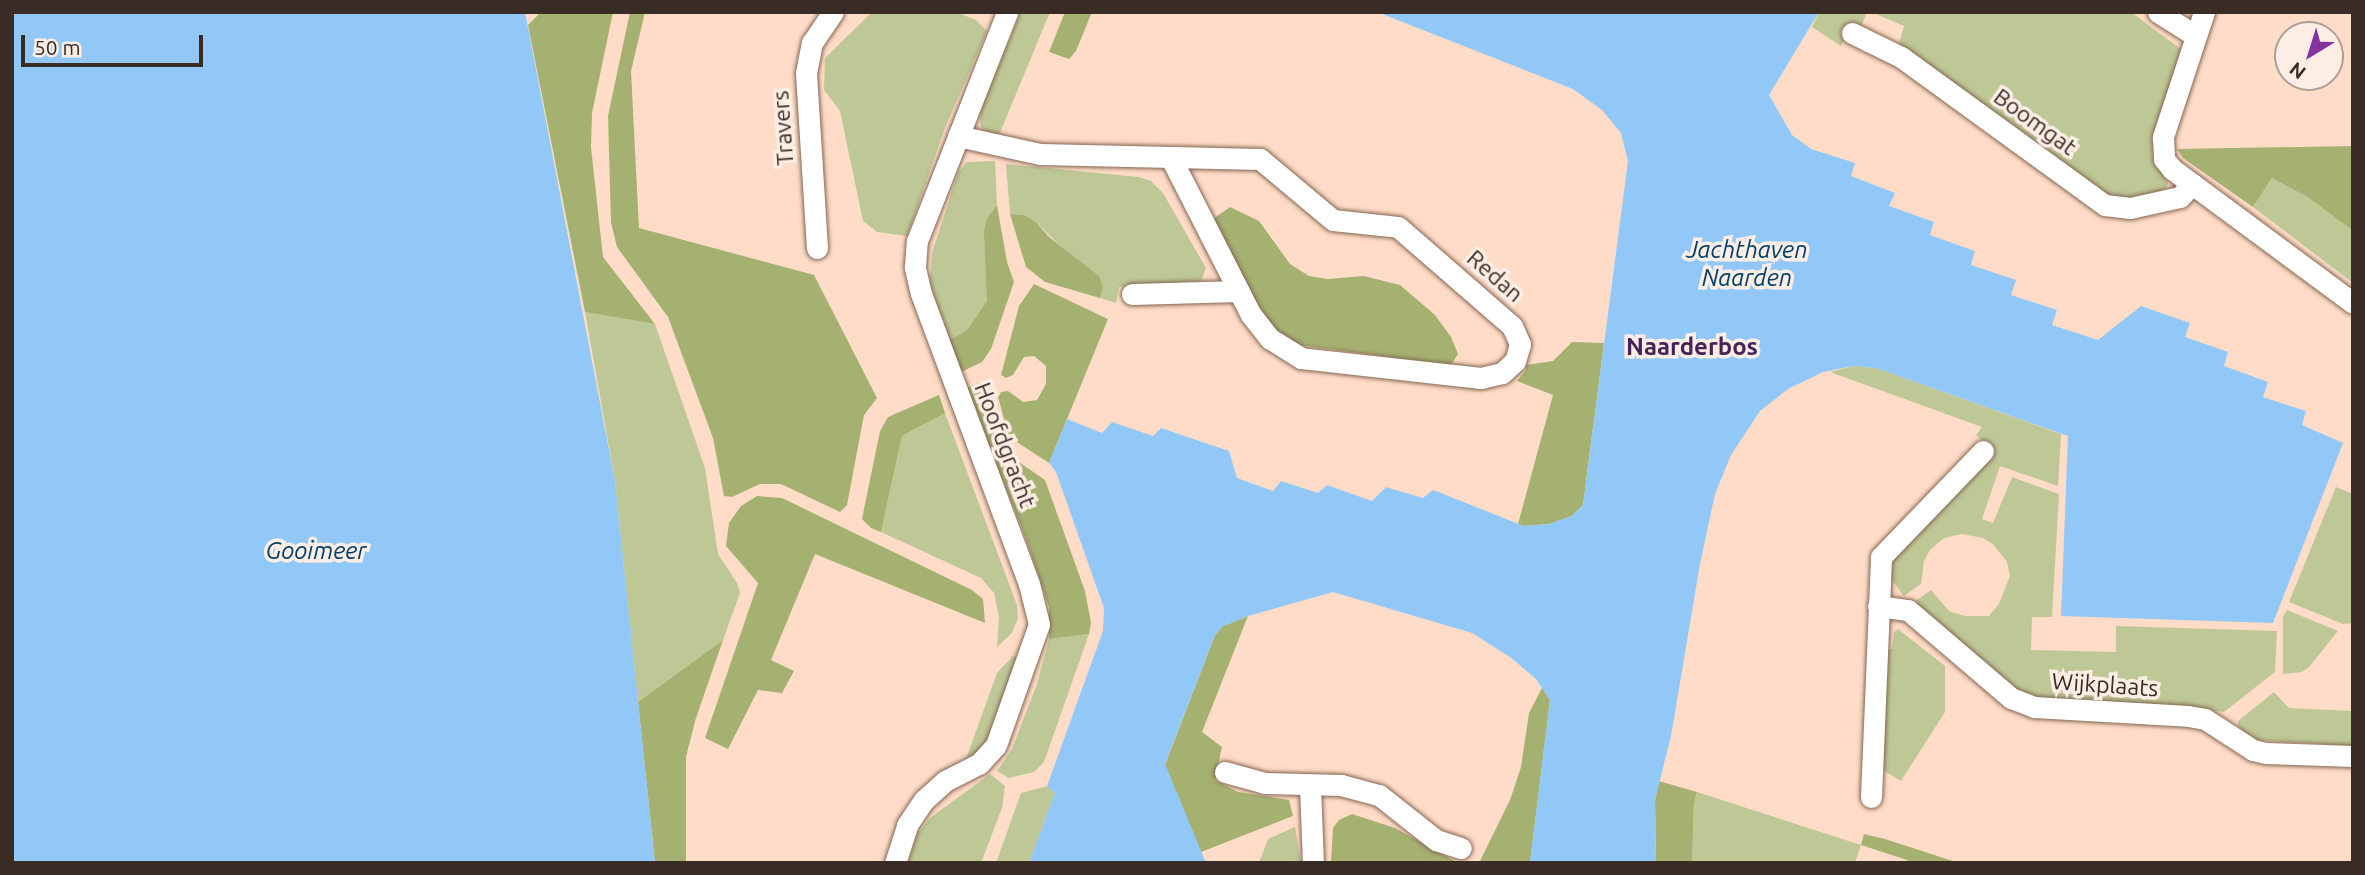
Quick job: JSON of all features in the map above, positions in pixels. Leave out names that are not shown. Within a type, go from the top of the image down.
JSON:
[{"type":"street","name":"Travers","points":[[817,248],[806,73],[812,43],[833,12]]},
{"type":"street","name":"Hoofdgracht","points":[[895,863],[907,825],[924,800],[945,781],[979,764],[996,745],[1039,624],[1030,584],[920,294],[915,267],[917,241],[1007,12]]},
{"type":"street","points":[[2158,12],[2182,30],[2196,36]]},
{"type":"street","points":[[2204,12],[2163,137],[2161,151],[2172,169],[2353,303]]},
{"type":"street","name":"Boomgat","points":[[1853,33],[1901,57],[2105,205],[2130,208],[2180,197],[2192,184]]},
{"type":"street","name":"Redan","points":[[958,136],[1040,154],[1260,159],[1333,220],[1398,227],[1512,326],[1520,344],[1515,361],[1502,373],[1482,378],[1301,358],[1270,339],[1251,315],[1171,158]]},
{"type":"street","points":[[1132,294],[1239,291]]},
{"type":"street","points":[[1871,797],[1881,557],[1983,451]]},
{"type":"street","name":"Wijkplaats","points":[[1878,606],[1908,610],[2011,698],[2034,707],[2188,716],[2205,719],[2253,750],[2266,753],[2353,756]]},
{"type":"street","points":[[1224,772],[1265,783],[1341,785],[1379,795],[1436,839],[1461,848]]},
{"type":"street","points":[[1310,786],[1313,863]]},
{"type":"green space","points":[[541,12],[613,12],[592,113],[591,147],[603,257],[655,324],[585,312],[528,25]]},
{"type":"green space","points":[[630,12],[645,12],[631,71],[639,228],[814,275],[877,398],[864,415],[847,505],[840,512],[781,484],[760,484],[732,497],[724,496],[713,438],[668,317],[617,247],[611,223],[608,116]]},
{"type":"green space","points":[[872,12],[956,12],[976,20],[987,31],[945,128],[907,236],[877,232],[863,221],[840,111],[824,90],[825,58]]},
{"type":"green space","points":[[1021,12],[1050,12],[997,140],[981,128],[979,110]]},
{"type":"green space","points":[[1065,12],[1092,12],[1076,51],[1069,59],[1049,52]]},
{"type":"green space","points":[[1819,12],[1867,12],[1861,27],[1852,24],[1841,46],[1812,27]]},
{"type":"green space","points":[[1871,12],[2131,12],[2182,50],[2152,139],[2153,158],[2168,182],[2167,187],[2161,192],[2130,199],[2116,199],[2101,192],[1899,44],[1904,26]]},
{"type":"green space","points":[[2353,146],[2353,231],[2309,198],[2272,178],[2253,207],[2183,158],[2177,149]]},
{"type":"green space","points":[[995,161],[997,205],[987,218],[987,301],[967,330],[950,340],[930,283],[932,253],[958,173],[967,162]]},
{"type":"green space","points":[[1006,164],[1139,177],[1151,181],[1163,193],[1206,268],[1201,281],[1119,287],[1116,303],[1100,298],[1103,288],[1036,222],[1024,215],[1010,214]]},
{"type":"green space","points":[[2272,178],[2309,198],[2353,231],[2353,283],[2253,207]]},
{"type":"green space","points":[[997,205],[1007,262],[1014,282],[991,349],[982,362],[961,372],[950,340],[967,330],[987,301],[984,231],[987,218]]},
{"type":"green space","points":[[1230,207],[1259,221],[1290,264],[1309,276],[1327,279],[1364,276],[1400,285],[1435,315],[1451,337],[1458,354],[1451,365],[1290,344],[1272,329],[1210,221]]},
{"type":"green space","points":[[1010,214],[1024,215],[1036,222],[1049,237],[1099,276],[1103,288],[1100,298],[1045,282],[1026,267]]},
{"type":"green space","points":[[1034,284],[1108,319],[1049,463],[1009,437],[998,397],[1001,392],[1008,391],[1023,402],[1037,400],[1046,384],[1046,366],[1034,356],[1024,357],[1013,375],[1006,378],[1001,375],[1019,306]]},
{"type":"green space","points":[[585,312],[655,324],[705,468],[718,554],[737,583],[740,593],[723,640],[638,702],[615,481]]},
{"type":"green space","points":[[1572,342],[1604,343],[1583,505],[1572,516],[1549,524],[1524,526],[1518,524],[1553,395],[1517,381],[1526,370],[1526,365],[1553,361]]},
{"type":"green space","points":[[1853,366],[1876,368],[2061,434],[2058,486],[2000,466],[1982,519],[1993,523],[2012,477],[2059,494],[2052,617],[2032,617],[2031,650],[2116,652],[2116,626],[2277,631],[2275,672],[2224,712],[2184,706],[2025,698],[1913,603],[1931,590],[1949,611],[1965,616],[1989,616],[1999,604],[2010,576],[2007,562],[1993,544],[1983,538],[1962,534],[1944,538],[1930,550],[1924,561],[1921,584],[1904,596],[1890,578],[1894,559],[1994,452],[1976,435],[1982,427],[1830,372]]},
{"type":"green space","points":[[980,382],[986,386],[992,419],[1001,446],[1010,456],[1045,480],[1085,591],[1091,623],[1089,634],[1049,639],[1049,607],[1025,536],[966,388]]},
{"type":"green space","points":[[939,395],[945,413],[902,436],[881,532],[871,528],[862,519],[880,431],[888,417]]},
{"type":"green space","points":[[945,413],[1017,605],[1018,618],[1012,633],[997,647],[999,617],[994,593],[981,578],[881,532],[902,436]]},
{"type":"green space","points":[[2336,487],[2353,494],[2353,623],[2343,624],[2289,602]]},
{"type":"green space","points":[[757,496],[782,498],[972,590],[983,599],[985,623],[815,554],[771,660],[794,671],[782,693],[758,690],[728,749],[705,738],[758,583],[726,546],[729,523],[741,506]]},
{"type":"green space","points":[[2287,610],[2338,631],[2309,667],[2302,672],[2283,674],[2283,617]]},
{"type":"green space","points":[[1248,616],[1202,732],[1222,747],[1215,780],[1238,792],[1289,800],[1293,816],[1201,852],[1165,765],[1215,635],[1223,626]]},
{"type":"green space","points":[[1898,629],[1945,666],[1945,712],[1901,781],[1884,771],[1886,649],[1892,649],[1894,632]]},
{"type":"green space","points":[[1089,634],[1044,762],[1034,772],[1009,778],[997,771],[1012,749],[1037,684],[1049,639]]},
{"type":"green space","points":[[723,640],[695,721],[686,757],[686,863],[655,863],[638,702]]},
{"type":"green space","points":[[1013,656],[1021,657],[992,735],[979,751],[966,759],[997,673]]},
{"type":"green space","points":[[1542,688],[1550,700],[1530,863],[1479,863],[1510,800],[1521,767],[1529,713]]},
{"type":"green space","points":[[2274,692],[2289,708],[2353,711],[2353,746],[2257,740],[2238,726],[2238,721]]},
{"type":"green space","points":[[990,774],[1005,786],[1002,808],[981,863],[908,863],[917,834],[930,818]]},
{"type":"green space","points":[[1659,781],[1697,792],[1694,804],[1692,863],[1656,863],[1655,800]]},
{"type":"green space","points":[[1047,786],[1055,793],[1029,863],[996,863],[1021,793]]},
{"type":"green space","points":[[1697,792],[1861,845],[1855,863],[1692,863],[1694,804]]},
{"type":"green space","points":[[1352,814],[1395,828],[1458,863],[1331,863],[1333,828],[1339,820]]},
{"type":"green space","points":[[1295,827],[1301,863],[1259,863],[1268,839]]},
{"type":"green space","points":[[1864,834],[1959,863],[1916,863],[1861,845]]},
{"type":"water","name":"Gooimeer","points":[[12,12],[525,12],[615,481],[655,863],[12,863]]},
{"type":"water","name":"Jachthaven Naarden","points":[[1377,12],[1819,12],[1769,95],[1792,135],[1811,149],[1855,163],[1851,176],[1895,193],[1889,206],[1934,222],[1930,235],[1975,251],[1971,265],[2016,280],[2011,295],[2057,310],[2052,325],[2098,340],[2141,306],[2190,323],[2185,337],[2228,352],[2224,366],[2268,382],[2263,397],[2306,411],[2302,425],[2343,443],[2273,623],[2061,616],[2068,436],[1876,368],[1853,366],[1823,372],[1788,389],[1760,411],[1731,455],[1715,494],[1700,564],[1671,736],[1655,800],[1656,863],[1530,863],[1550,700],[1536,679],[1510,657],[1472,633],[1333,592],[1248,616],[1223,626],[1215,635],[1165,764],[1206,863],[1029,863],[1055,793],[1047,786],[1103,631],[1104,608],[1056,472],[1049,463],[1067,419],[1102,433],[1112,422],[1153,436],[1161,428],[1229,451],[1237,478],[1273,491],[1281,481],[1318,493],[1327,485],[1372,501],[1386,487],[1423,498],[1433,490],[1524,526],[1549,524],[1572,516],[1583,505],[1628,161],[1621,133],[1602,110],[1573,89]]},
{"type":"district","name":"Naarderbos","points":[[1692,347]]}]
